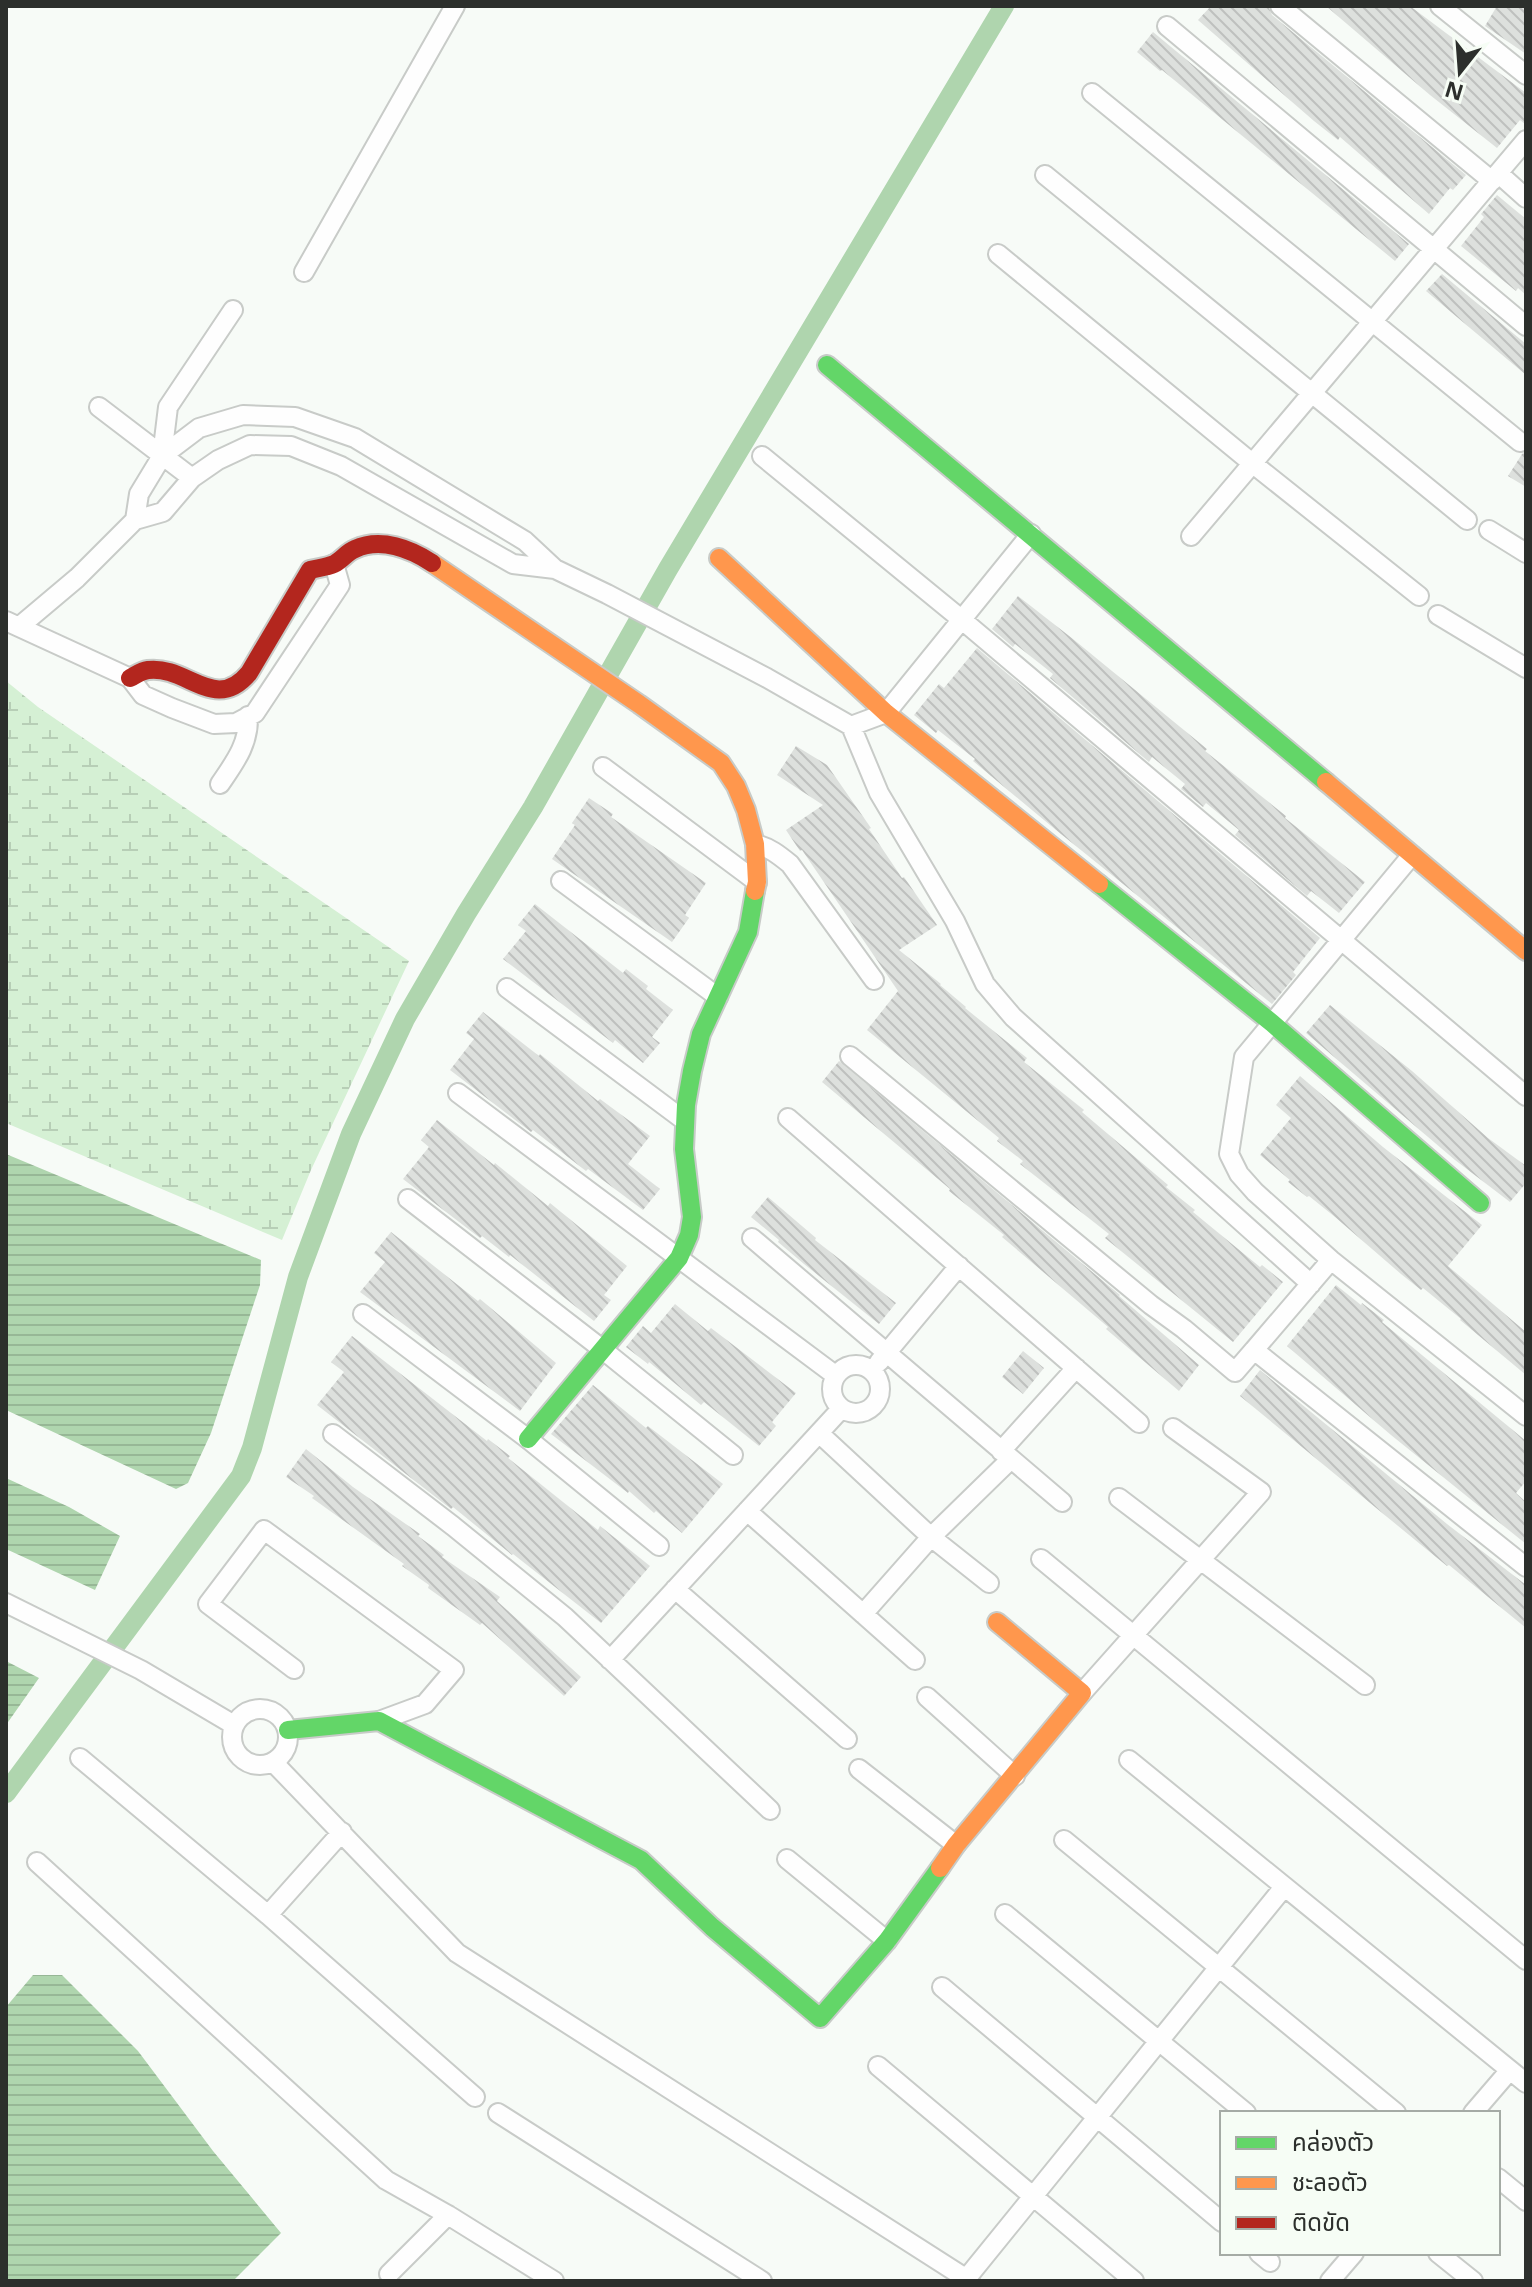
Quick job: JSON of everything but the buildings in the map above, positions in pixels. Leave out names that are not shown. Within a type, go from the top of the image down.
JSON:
[{"type":"street","points":[[304,272],[455,6]]},
{"type":"street","points":[[1280,6],[1495,177],[1526,198]]},
{"type":"street","points":[[1440,6],[1462,13],[1526,75]]},
{"type":"street","points":[[1167,26],[1526,326]]},
{"type":"street","points":[[1092,93],[1520,442]]},
{"type":"street","points":[[1191,536],[1526,140]]},
{"type":"street","points":[[1045,175],[1467,520]]},
{"type":"street","points":[[998,254],[1419,596]]},
{"type":"street","points":[[162,456],[168,407],[233,310]]},
{"type":"street","points":[[827,365],[1526,951]]},
{"type":"street","points":[[99,407],[192,478]]},
{"type":"street","points":[[135,520],[139,494],[162,456],[199,428],[243,415],[295,417],[355,438],[525,541],[555,569],[679,632],[851,726],[879,793],[955,921],[985,984],[1013,1017],[1311,1284]]},
{"type":"street","points":[[341,466],[355,438]]},
{"type":"street","points":[[334,564],[340,585],[255,713],[236,723],[214,724],[143,695],[130,678],[13,624],[77,578],[135,520],[163,512],[192,478],[218,460],[250,445],[291,446],[341,466],[513,564],[555,569]]},
{"type":"street","points":[[762,456],[961,619],[1526,1096]]},
{"type":"street","points":[[1489,530],[1526,553]]},
{"type":"street","points":[[851,726],[886,713],[1031,534]]},
{"type":"street","points":[[130,678],[145,670],[158,670],[219,691],[235,687],[249,673],[310,570],[334,564],[356,548],[396,545],[420,555],[639,704],[721,763],[736,786],[755,844],[757,882],[748,932],[701,1034],[686,1105],[684,1149],[692,1217],[689,1235],[679,1258],[528,1439]]},
{"type":"street","points":[[719,558],[886,713],[1272,1023],[1480,1203]]},
{"type":"street","points":[[1438,615],[1526,668]]},
{"type":"street","points":[[189,715],[200,684]]},
{"type":"street","points":[[220,784],[242,752],[248,716]]},
{"type":"street","points":[[603,767],[757,882]]},
{"type":"street","points":[[755,844],[775,852],[790,864],[874,980]]},
{"type":"street","points":[[1412,855],[1244,1057],[1229,1154],[1239,1174],[1255,1192],[1331,1260],[1526,1416]]},
{"type":"street","points":[[561,881],[718,997]]},
{"type":"street","points":[[507,988],[685,1121]]},
{"type":"street","points":[[850,1056],[1235,1372],[1331,1260]]},
{"type":"street","points":[[458,1093],[835,1375]]},
{"type":"street","points":[[788,1118],[1139,1423]]},
{"type":"street","points":[[408,1199],[733,1455]]},
{"type":"street","points":[[752,1238],[1062,1502]]},
{"type":"street","points":[[872,1370],[959,1266]]},
{"type":"street","points":[[363,1314],[528,1439],[659,1546]]},
{"type":"street","points":[[1254,1350],[1526,1567]]},
{"type":"street","points":[[859,1364],[872,1370],[880,1382],[880,1396],[873,1408],[860,1414],[841,1409],[831,1389],[835,1375],[845,1366],[859,1364]]},
{"type":"street","points":[[863,1614],[1006,1455],[1076,1368]]},
{"type":"street","points":[[610,1660],[841,1409]]},
{"type":"street","points":[[379,1721],[641,1860],[712,1927],[820,2018],[887,1941],[956,1845],[1082,1693],[1261,1492],[1173,1428]]},
{"type":"street","points":[[333,1434],[565,1617],[770,1810]]},
{"type":"street","points":[[820,1434],[931,1537],[989,1583]]},
{"type":"street","points":[[1119,1498],[1365,1685]]},
{"type":"street","points":[[747,1511],[915,1660]]},
{"type":"street","points":[[288,1730],[379,1721],[425,1704],[454,1670],[264,1530],[208,1604],[294,1669]]},
{"type":"street","points":[[1041,1559],[1526,1960]]},
{"type":"street","points":[[675,1589],[847,1739]]},
{"type":"street","points":[[6,1603],[141,1670],[234,1725]]},
{"type":"street","points":[[997,1622],[1082,1693]]},
{"type":"street","points":[[927,1697],[1015,1776]]},
{"type":"street","points":[[260,1708],[278,1714],[288,1730],[286,1749],[273,1762],[255,1765],[239,1756],[232,1739],[234,1725],[243,1714],[260,1708]]},
{"type":"street","points":[[80,1758],[268,1915],[475,2097]]},
{"type":"street","points":[[1129,1760],[1526,2083]]},
{"type":"street","points":[[273,1762],[457,1953],[968,2280],[1284,1887]]},
{"type":"street","points":[[859,1769],[956,1845]]},
{"type":"street","points":[[268,1915],[342,1832]]},
{"type":"street","points":[[1064,1840],[1394,2111]]},
{"type":"street","points":[[787,1859],[887,1941]]},
{"type":"street","points":[[37,1862],[386,2180],[554,2281]]},
{"type":"street","points":[[1005,1914],[1244,2111]]},
{"type":"street","points":[[942,1987],[1220,2220]]},
{"type":"street","points":[[878,2066],[1134,2281]]},
{"type":"street","points":[[1475,2111],[1510,2070]]},
{"type":"street","points":[[498,2113],[762,2281]]},
{"type":"street","points":[[1500,2180],[1526,2201]]},
{"type":"street","points":[[389,2274],[448,2215]]},
{"type":"street","points":[[1333,2280],[1352,2255]]},
{"type":"street","points":[[1440,2255],[1473,2281]]},
{"type":"green space","points":[[6,681],[38,707],[409,961],[311,1170],[282,1240],[6,1123]]},
{"type":"shaded area","points":[[6,1154],[261,1260],[260,1285],[211,1433],[188,1483],[176,1489],[6,1410]]},
{"type":"shaded area","points":[[6,1478],[69,1507],[120,1536],[95,1590],[6,1549]]},
{"type":"shaded area","points":[[6,1661],[39,1678],[6,1725]]},
{"type":"shaded area","points":[[33,1975],[62,1975],[138,2051],[213,2151],[281,2233],[233,2281],[6,2281],[6,2007]]},
{"type":"waterway","points":[[6,1793],[241,1476],[252,1448],[298,1277],[351,1134],[405,1019],[533,807],[668,569],[1004,6]]},
{"type":"traffic: fast","points":[[827,365],[1326,782]]},
{"type":"traffic: fast","points":[[1099,884],[1272,1023],[1480,1203]]},
{"type":"traffic: fast","points":[[528,1439],[679,1258],[689,1235],[692,1217],[684,1149],[686,1105],[692,1071],[701,1034],[748,932],[755,891]]},
{"type":"traffic: fast","points":[[288,1730],[379,1721],[641,1860],[712,1927],[820,2018],[887,1941],[940,1868]]},
{"type":"traffic: slow","points":[[719,558],[886,713],[1099,884]]},
{"type":"traffic: slow","points":[[432,563],[721,763],[736,786],[746,810],[755,844],[755,891]]},
{"type":"traffic: slow","points":[[1326,782],[1526,951]]},
{"type":"traffic: slow","points":[[940,1868],[1082,1693],[997,1622]]},
{"type":"traffic: jam","points":[[130,678],[145,671],[162,670],[212,689],[224,689],[249,673],[310,570],[334,564],[352,550],[375,544],[405,549],[432,563]]}]
